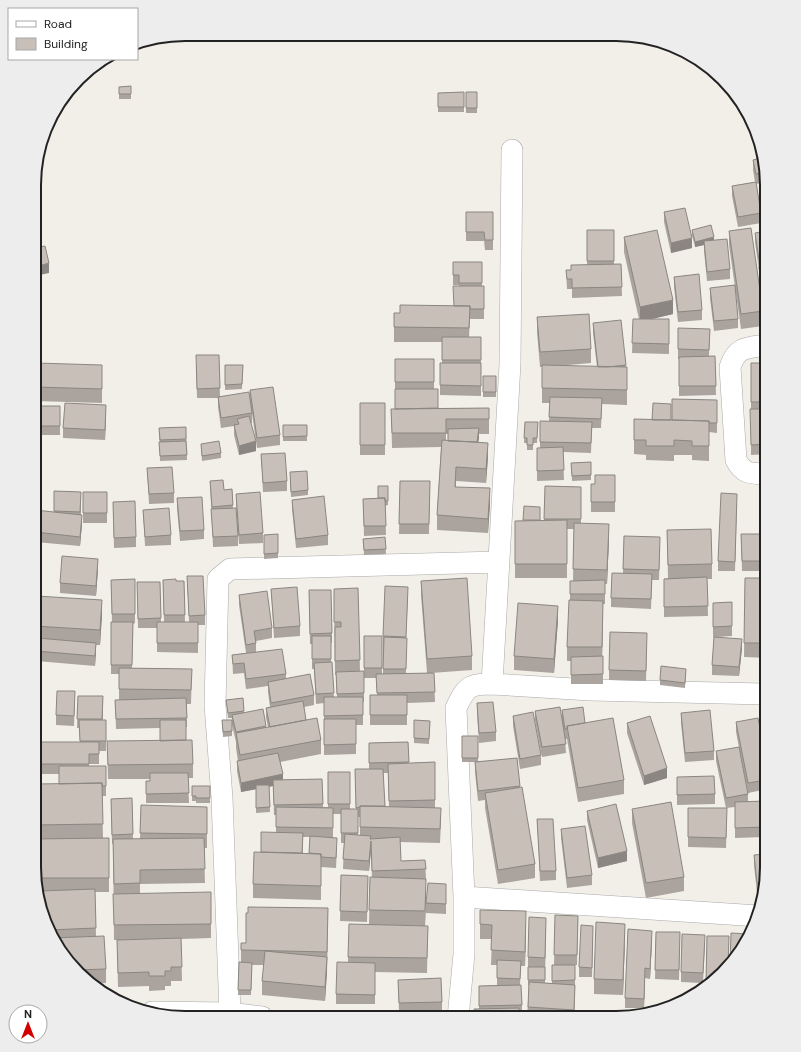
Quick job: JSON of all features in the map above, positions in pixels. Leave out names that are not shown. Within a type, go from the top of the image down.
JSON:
[{"type":"street","points":[[492,684],[510,364],[512,150]]},
{"type":"street","points":[[760,346],[743,348],[734,355],[730,367],[736,460],[741,469],[748,473],[760,474]]},
{"type":"street","points":[[230,1011],[222,798],[215,704],[218,579],[230,569],[499,562]]},
{"type":"street","points":[[459,1011],[464,954],[464,897],[456,708],[464,690],[478,684],[492,684],[590,690],[760,694]]},
{"type":"street","points":[[464,897],[751,915]]},
{"type":"building","points":[[131,86],[131,94],[119,94],[119,87]]},
{"type":"building","points":[[464,92],[464,107],[438,107],[438,93]]},
{"type":"building","points":[[466,92],[477,92],[477,108],[466,108]]},
{"type":"building","points":[[756,154],[759,166],[760,173],[756,174],[753,160],[757,159]]},
{"type":"building","points":[[756,182],[760,213],[738,217],[732,186]]},
{"type":"building","points":[[685,208],[692,238],[671,243],[664,212]]},
{"type":"building","points":[[466,212],[493,212],[493,240],[485,240],[484,232],[466,232]]},
{"type":"building","points":[[711,225],[714,237],[695,242],[692,230]]},
{"type":"building","points":[[751,228],[760,290],[760,311],[741,314],[729,231]]},
{"type":"building","points":[[587,230],[614,230],[614,261],[587,261]]},
{"type":"building","points":[[657,230],[673,300],[640,307],[624,237]]},
{"type":"building","points":[[760,232],[760,260],[759,260],[755,233]]},
{"type":"building","points":[[727,239],[730,269],[707,272],[704,241]]},
{"type":"building","points":[[45,246],[49,263],[41,265],[41,247]]},
{"type":"building","points":[[453,262],[482,262],[482,283],[459,283],[459,275],[453,275]]},
{"type":"building","points":[[621,264],[622,287],[572,288],[572,279],[567,279],[566,270],[571,270],[571,265]]},
{"type":"building","points":[[699,274],[702,310],[678,312],[674,277]]},
{"type":"building","points":[[735,285],[738,319],[714,321],[710,288]]},
{"type":"building","points":[[453,286],[484,286],[484,309],[470,309],[470,306],[454,306]]},
{"type":"building","points":[[400,305],[470,306],[469,328],[394,327],[394,313],[400,313]]},
{"type":"building","points":[[589,314],[591,349],[540,352],[537,317]]},
{"type":"building","points":[[633,319],[669,319],[669,344],[632,343]]},
{"type":"building","points":[[621,320],[626,365],[598,367],[593,323]]},
{"type":"building","points":[[678,328],[710,329],[709,350],[678,349]]},
{"type":"building","points":[[442,337],[481,337],[481,360],[442,360]]},
{"type":"building","points":[[196,355],[219,355],[220,388],[197,389]]},
{"type":"building","points":[[715,356],[716,386],[679,386],[679,357]]},
{"type":"building","points":[[395,359],[434,359],[434,382],[395,382]]},
{"type":"building","points":[[41,363],[102,365],[102,389],[41,387]]},
{"type":"building","points":[[440,363],[481,363],[481,386],[440,385]]},
{"type":"building","points":[[751,363],[760,363],[760,402],[751,402]]},
{"type":"building","points":[[225,365],[243,365],[242,384],[225,385]]},
{"type":"building","points":[[542,365],[627,367],[627,390],[542,388]]},
{"type":"building","points":[[483,376],[496,376],[496,392],[483,392]]},
{"type":"building","points":[[273,387],[280,435],[257,438],[250,390]]},
{"type":"building","points":[[395,389],[438,389],[438,408],[395,409]]},
{"type":"building","points":[[249,392],[252,413],[221,418],[218,397]]},
{"type":"building","points":[[550,397],[602,398],[601,419],[549,417]]},
{"type":"building","points":[[672,399],[717,400],[717,423],[709,423],[709,421],[672,420]]},
{"type":"building","points":[[65,403],[106,405],[105,430],[63,428]]},
{"type":"building","points":[[360,403],[385,403],[385,445],[360,445]]},
{"type":"building","points":[[653,403],[671,404],[671,420],[652,420]]},
{"type":"building","points":[[41,406],[60,406],[60,426],[41,426]]},
{"type":"building","points":[[489,408],[489,419],[446,419],[446,433],[392,433],[391,409]]},
{"type":"building","points":[[750,409],[760,409],[760,444],[751,445]]},
{"type":"building","points":[[249,416],[256,441],[239,446],[234,425],[239,424],[237,419]]},
{"type":"building","points":[[634,419],[709,421],[709,446],[692,446],[692,441],[674,440],[674,446],[646,446],[646,440],[634,440]]},
{"type":"building","points":[[540,421],[592,422],[591,443],[540,442]]},
{"type":"building","points":[[525,422],[538,422],[537,438],[533,438],[533,445],[527,445],[527,438],[524,438]]},
{"type":"building","points":[[283,425],[307,425],[307,436],[283,437]]},
{"type":"building","points":[[186,427],[186,439],[160,440],[159,428]]},
{"type":"building","points":[[479,428],[477,442],[448,441],[448,429]]},
{"type":"building","points":[[442,440],[488,443],[486,469],[456,467],[455,487],[490,488],[488,519],[437,515]]},
{"type":"building","points":[[186,441],[187,455],[160,456],[159,442]]},
{"type":"building","points":[[219,441],[221,453],[202,456],[201,444]]},
{"type":"building","points":[[563,447],[564,470],[537,471],[537,448]]},
{"type":"building","points":[[285,453],[287,481],[263,483],[261,454]]},
{"type":"building","points":[[591,462],[591,475],[572,476],[571,463]]},
{"type":"building","points":[[172,467],[174,493],[149,494],[147,468]]},
{"type":"building","points":[[307,471],[308,490],[291,492],[290,472]]},
{"type":"building","points":[[595,475],[615,475],[615,502],[591,502],[591,484],[595,484]]},
{"type":"building","points":[[223,480],[224,490],[232,489],[233,505],[212,507],[210,481]]},
{"type":"building","points":[[400,481],[430,481],[429,524],[399,524]]},
{"type":"building","points":[[378,486],[388,486],[388,501],[385,501],[385,498],[378,498]]},
{"type":"building","points":[[545,486],[581,487],[581,519],[544,519]]},
{"type":"building","points":[[54,491],[81,492],[80,512],[54,511]]},
{"type":"building","points":[[83,492],[107,492],[107,513],[83,513]]},
{"type":"building","points":[[260,492],[263,533],[239,535],[236,494]]},
{"type":"building","points":[[721,493],[737,494],[735,562],[718,561]]},
{"type":"building","points":[[324,496],[328,535],[296,539],[292,500]]},
{"type":"building","points":[[202,497],[204,530],[180,531],[177,498]]},
{"type":"building","points":[[385,498],[386,526],[364,526],[363,499]]},
{"type":"building","points":[[135,501],[136,537],[114,538],[113,502]]},
{"type":"building","points":[[524,506],[540,507],[540,520],[523,520]]},
{"type":"building","points":[[169,508],[171,535],[145,537],[143,510]]},
{"type":"building","points":[[236,508],[238,536],[213,537],[211,509]]},
{"type":"building","points":[[41,511],[82,515],[80,537],[41,533]]},
{"type":"building","points":[[567,520],[567,564],[515,564],[515,521]]},
{"type":"building","points":[[574,523],[609,524],[607,570],[573,569]]},
{"type":"building","points":[[711,529],[712,564],[668,565],[667,530]]},
{"type":"building","points":[[278,534],[278,553],[264,554],[264,535]]},
{"type":"building","points":[[741,534],[760,534],[760,561],[742,561]]},
{"type":"building","points":[[624,536],[660,537],[659,570],[623,569]]},
{"type":"building","points":[[385,537],[386,549],[364,550],[363,539]]},
{"type":"building","points":[[62,556],[98,559],[96,586],[60,583]]},
{"type":"building","points":[[612,573],[652,574],[651,599],[611,598]]},
{"type":"building","points":[[187,576],[203,576],[205,615],[189,616]]},
{"type":"building","points":[[707,577],[708,606],[664,607],[664,579]]},
{"type":"building","points":[[467,578],[472,656],[427,659],[421,581]]},
{"type":"building","points":[[745,578],[760,578],[760,643],[744,643]]},
{"type":"building","points":[[135,579],[135,614],[112,614],[111,580]]},
{"type":"building","points":[[176,579],[176,581],[184,581],[185,615],[164,615],[163,580]]},
{"type":"building","points":[[605,580],[605,594],[570,594],[570,581]]},
{"type":"building","points":[[137,582],[160,582],[161,618],[138,619]]},
{"type":"building","points":[[385,586],[408,587],[406,637],[383,636]]},
{"type":"building","points":[[297,587],[300,626],[274,628],[271,589]]},
{"type":"building","points":[[358,588],[360,660],[335,661],[335,627],[341,627],[341,622],[334,622],[334,589]]},
{"type":"building","points":[[309,590],[331,590],[332,633],[310,634]]},
{"type":"building","points":[[267,591],[272,628],[254,631],[256,643],[246,645],[239,595]]},
{"type":"building","points":[[41,596],[102,600],[100,630],[41,626]]},
{"type":"building","points":[[569,600],[603,601],[602,647],[567,647]]},
{"type":"building","points":[[732,602],[732,626],[713,627],[713,603]]},
{"type":"building","points":[[518,603],[558,606],[554,659],[514,656]]},
{"type":"building","points":[[111,622],[133,622],[132,665],[111,665]]},
{"type":"building","points":[[157,622],[198,622],[198,643],[157,643]]},
{"type":"building","points":[[610,632],[647,633],[646,671],[609,670]]},
{"type":"building","points":[[312,636],[331,636],[331,659],[312,659]]},
{"type":"building","points":[[364,636],[382,636],[382,668],[364,668]]},
{"type":"building","points":[[384,637],[407,638],[406,669],[383,669]]},
{"type":"building","points":[[714,637],[742,639],[739,667],[712,665]]},
{"type":"building","points":[[41,638],[96,643],[95,656],[41,651]]},
{"type":"building","points":[[282,649],[286,674],[246,679],[244,663],[233,664],[232,655]]},
{"type":"building","points":[[603,656],[603,674],[571,675],[571,657]]},
{"type":"building","points":[[332,662],[334,693],[316,694],[314,663]]},
{"type":"building","points":[[661,666],[686,669],[685,683],[660,680]]},
{"type":"building","points":[[119,668],[192,669],[191,690],[119,689]]},
{"type":"building","points":[[364,671],[364,693],[337,694],[336,672]]},
{"type":"building","points":[[434,673],[435,692],[377,693],[376,674]]},
{"type":"building","points":[[310,674],[314,695],[271,703],[268,682]]},
{"type":"building","points":[[57,691],[75,691],[74,716],[56,715]]},
{"type":"building","points":[[370,695],[407,695],[407,715],[370,715]]},
{"type":"building","points":[[78,696],[103,696],[102,719],[77,719]]},
{"type":"building","points":[[324,697],[363,697],[363,715],[324,716]]},
{"type":"building","points":[[186,698],[187,718],[116,719],[115,700]]},
{"type":"building","points":[[243,698],[244,711],[228,713],[226,700]]},
{"type":"building","points":[[303,701],[306,720],[270,727],[266,708]]},
{"type":"building","points":[[493,702],[496,732],[479,733],[477,703]]},
{"type":"building","points":[[560,707],[566,744],[542,747],[535,711]]},
{"type":"building","points":[[583,707],[585,723],[567,726],[567,729],[565,729],[562,710]]},
{"type":"building","points":[[263,709],[266,726],[236,732],[232,715]]},
{"type":"building","points":[[710,710],[714,751],[685,753],[681,713]]},
{"type":"building","points":[[533,712],[541,755],[520,759],[513,716]]},
{"type":"building","points":[[650,716],[667,768],[644,776],[627,723]]},
{"type":"building","points":[[317,718],[321,740],[240,755],[236,733]]},
{"type":"building","points":[[613,718],[624,780],[578,788],[567,726]]},
{"type":"building","points":[[758,718],[760,728],[760,781],[748,783],[736,722]]},
{"type":"building","points":[[324,719],[356,719],[356,744],[324,745]]},
{"type":"building","points":[[79,720],[106,720],[106,741],[80,741]]},
{"type":"building","points":[[160,720],[186,720],[186,740],[160,741]]},
{"type":"building","points":[[222,720],[232,720],[232,731],[223,732]]},
{"type":"building","points":[[414,720],[430,721],[429,739],[414,738]]},
{"type":"building","points":[[462,736],[478,736],[478,758],[462,758]]},
{"type":"building","points":[[192,740],[193,764],[108,765],[107,741]]},
{"type":"building","points":[[41,742],[99,742],[99,754],[89,754],[89,764],[41,764]]},
{"type":"building","points":[[408,742],[409,762],[369,763],[369,743]]},
{"type":"building","points":[[739,747],[748,794],[726,798],[716,751]]},
{"type":"building","points":[[278,753],[283,774],[241,783],[237,761]]},
{"type":"building","points":[[517,758],[520,786],[478,791],[475,762]]},
{"type":"building","points":[[435,762],[435,800],[389,801],[388,764]]},
{"type":"building","points":[[59,766],[106,766],[106,786],[102,786],[102,783],[59,784]]},
{"type":"building","points":[[355,769],[383,769],[385,806],[360,806],[356,808]]},
{"type":"building","points":[[328,772],[350,772],[350,804],[328,804]]},
{"type":"building","points":[[150,773],[188,773],[189,793],[146,794],[146,781],[150,781]]},
{"type":"building","points":[[714,776],[715,794],[677,795],[677,777]]},
{"type":"building","points":[[322,779],[323,804],[274,805],[273,780]]},
{"type":"building","points":[[102,783],[103,824],[41,825],[41,784]]},
{"type":"building","points":[[256,785],[269,785],[270,807],[256,808]]},
{"type":"building","points":[[192,786],[210,786],[210,798],[196,798],[196,796],[192,796]]},
{"type":"building","points":[[522,787],[535,864],[498,870],[485,793]]},
{"type":"building","points":[[132,798],[133,834],[112,835],[111,799]]},
{"type":"building","points":[[760,801],[760,827],[735,828],[735,802]]},
{"type":"building","points":[[671,802],[684,877],[646,883],[632,809]]},
{"type":"building","points":[[616,804],[627,851],[598,858],[587,811]]},
{"type":"building","points":[[141,805],[207,807],[207,834],[140,833]]},
{"type":"building","points":[[360,806],[441,808],[440,829],[360,827]]},
{"type":"building","points":[[276,807],[333,808],[333,828],[276,827]]},
{"type":"building","points":[[688,808],[727,808],[726,838],[688,837]]},
{"type":"building","points":[[341,809],[358,809],[358,833],[341,833]]},
{"type":"building","points":[[537,819],[553,819],[556,871],[540,871]]},
{"type":"building","points":[[585,826],[592,875],[567,878],[561,829]]},
{"type":"building","points":[[261,832],[303,833],[302,853],[261,852]]},
{"type":"building","points":[[345,834],[371,836],[370,839],[400,837],[401,861],[425,860],[426,869],[372,871],[371,841],[369,861],[343,859]]},
{"type":"building","points":[[310,836],[337,838],[336,858],[321,857],[321,854],[309,853]]},
{"type":"building","points":[[109,838],[109,878],[41,878],[41,839]]},
{"type":"building","points":[[204,838],[205,869],[140,870],[140,883],[114,884],[113,839]]},
{"type":"building","points":[[254,852],[321,854],[321,886],[253,884]]},
{"type":"building","points":[[754,855],[760,855],[759,883],[757,883]]},
{"type":"building","points":[[341,875],[368,876],[367,912],[340,911]]},
{"type":"building","points":[[370,877],[426,879],[425,911],[369,910]]},
{"type":"building","points":[[428,883],[446,884],[446,904],[426,903]]},
{"type":"building","points":[[95,889],[96,928],[55,930],[43,891]]},
{"type":"building","points":[[211,892],[211,924],[114,925],[113,894]]},
{"type":"building","points":[[248,907],[328,908],[327,952],[241,950],[241,943],[246,943],[246,913],[248,913]]},
{"type":"building","points":[[480,910],[526,911],[525,952],[491,950],[492,925],[480,924]]},
{"type":"building","points":[[555,915],[578,916],[577,955],[554,955]]},
{"type":"building","points":[[529,917],[546,918],[545,958],[528,957]]},
{"type":"building","points":[[596,922],[625,924],[623,980],[594,979]]},
{"type":"building","points":[[349,924],[428,926],[427,958],[348,957]]},
{"type":"building","points":[[581,925],[593,926],[592,968],[579,967]]},
{"type":"building","points":[[628,929],[652,931],[650,969],[645,968],[644,999],[625,998]]},
{"type":"building","points":[[656,932],[680,932],[679,970],[655,970]]},
{"type":"building","points":[[731,933],[744,934],[736,947],[730,955]]},
{"type":"building","points":[[682,934],[705,935],[703,973],[681,972]]},
{"type":"building","points":[[104,936],[106,969],[84,970],[71,955],[59,938]]},
{"type":"building","points":[[707,936],[729,936],[728,957],[718,969],[706,979]]},
{"type":"building","points":[[181,938],[182,967],[171,967],[171,971],[165,971],[165,976],[149,976],[149,972],[118,973],[117,940]]},
{"type":"building","points":[[265,951],[327,957],[325,987],[262,981]]},
{"type":"building","points":[[497,960],[521,961],[520,979],[497,978]]},
{"type":"building","points":[[239,962],[252,963],[251,990],[238,990]]},
{"type":"building","points":[[337,962],[375,963],[375,995],[336,994]]},
{"type":"building","points":[[552,965],[575,965],[575,980],[552,981]]},
{"type":"building","points":[[528,967],[545,967],[545,980],[528,980]]},
{"type":"building","points":[[441,978],[442,1002],[399,1003],[398,980]]},
{"type":"building","points":[[529,982],[575,985],[574,1010],[528,1007]]},
{"type":"building","points":[[521,985],[522,1005],[479,1006],[479,986]]},
{"type":"building","points":[[519,1008],[519,1011],[474,1011],[474,1009]]}]
